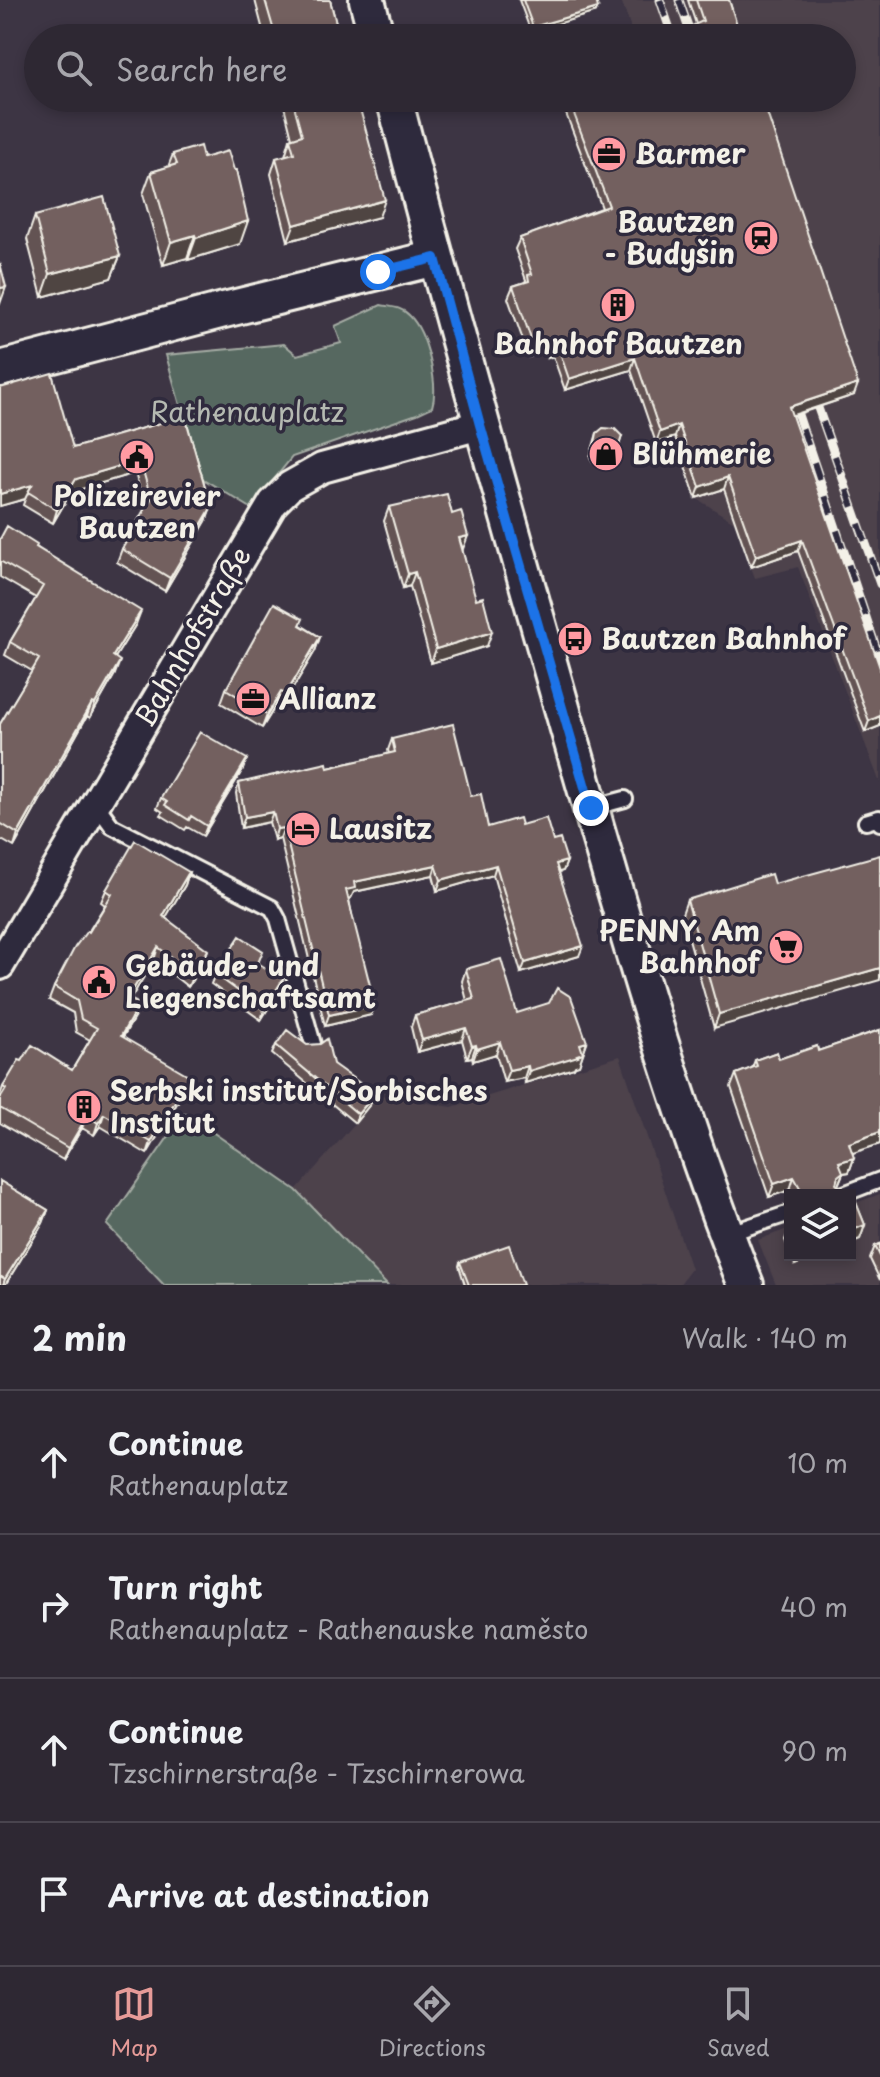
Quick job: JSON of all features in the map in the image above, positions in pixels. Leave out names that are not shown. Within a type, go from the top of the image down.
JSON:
[{"type":"street","points":[[367,0],[373,24]]},
{"type":"street","points":[[398,112],[480,425],[665,1062],[746,1285]]},
{"type":"street","points":[[0,369],[435,258]]},
{"type":"street","name":"Bahnhofstraße","points":[[0,965],[273,503],[290,486],[322,468],[480,425]]},
{"type":"lane","points":[[591,808],[625,799]]},
{"type":"lane","points":[[96,804],[112,826],[272,908],[278,919],[313,1044]]},
{"type":"lane","points":[[856,1189],[880,1180]]},
{"type":"lane","points":[[726,1235],[784,1215]]},
{"type":"shaded area","points":[[621,0],[880,0],[880,783],[798,567],[755,578],[734,522],[696,498],[675,437],[641,367],[565,390],[553,356],[548,358],[515,249],[605,217],[565,112],[856,112],[856,24],[630,24]]},
{"type":"shaded area","points":[[620,1056],[691,1269],[679,1285],[387,1285],[296,1190],[380,1095],[452,1107]]},
{"type":"shaded area","points":[[880,1194],[880,1285],[776,1285],[758,1240],[784,1230],[784,1261],[856,1261],[856,1203]]},
{"type":"green space","name":"Rathenauplatz","points":[[381,305],[407,313],[422,334],[433,373],[432,407],[292,457],[251,508],[200,477],[166,355],[284,344],[297,355],[341,343],[335,326]]},
{"type":"green space","points":[[185,1113],[296,1190],[387,1285],[164,1285],[107,1225]]},
{"type":"building","points":[[265,0],[330,0],[336,24],[272,24]]},
{"type":"building","points":[[523,0],[596,0],[598,8],[543,24],[532,24]]},
{"type":"building","points":[[696,0],[729,0],[737,24],[696,24],[703,21]]},
{"type":"building","points":[[296,112],[361,112],[385,200],[294,225],[276,158],[294,153],[290,139],[302,135]]},
{"type":"building","points":[[573,112],[767,112],[858,384],[789,407],[880,668],[880,716],[869,721],[802,540],[756,556],[728,477],[700,487],[679,425],[660,432],[635,358],[569,379],[557,344],[552,346],[550,340],[533,345],[513,286],[529,281],[528,275],[532,274],[520,238],[609,206]]},
{"type":"building","points":[[200,146],[203,158],[228,151],[236,170],[248,221],[196,238],[195,235],[171,242],[151,172],[177,164],[173,154]]},
{"type":"building","points":[[104,197],[120,256],[50,274],[35,216]]},
{"type":"building","points":[[0,263],[6,287],[0,288]]},
{"type":"building","points":[[52,373],[73,448],[185,416],[211,508],[170,578],[122,549],[151,499],[140,460],[76,479],[57,510],[28,492],[32,485],[0,494],[0,388]]},
{"type":"building","points":[[603,428],[615,429],[622,436],[618,449],[610,453],[598,449],[595,443],[597,433]]},
{"type":"building","points":[[447,494],[452,514],[461,511],[468,536],[459,538],[476,599],[483,597],[492,632],[436,649],[415,572],[408,574],[389,507]]},
{"type":"building","points":[[7,526],[141,611],[113,656],[120,661],[95,704],[92,703],[18,834],[0,823],[0,724],[39,659],[10,642],[43,586],[0,561],[0,539]]},
{"type":"building","points":[[274,603],[303,619],[300,625],[320,637],[286,694],[281,692],[267,715],[226,689]]},
{"type":"building","points":[[453,724],[471,796],[481,794],[488,827],[519,818],[521,825],[546,818],[553,841],[560,839],[567,861],[556,864],[583,946],[525,963],[496,865],[441,880],[436,865],[354,882],[355,888],[346,890],[375,1005],[329,1015],[284,828],[277,829],[273,812],[245,817],[239,783],[327,763],[328,768],[395,752],[392,739]]},
{"type":"building","points":[[200,732],[247,759],[207,826],[191,816],[189,820],[165,805],[167,802],[161,798]]},
{"type":"building","points":[[135,840],[189,872],[163,916],[208,950],[193,975],[158,947],[128,998],[139,1004],[121,1036],[190,1076],[151,1142],[104,1114],[98,1123],[87,1116],[68,1148],[0,1108],[0,1099],[6,1089],[3,1087],[19,1060],[22,1061],[32,1045],[72,1070],[97,1028],[81,1019],[77,1001],[54,987],[75,947],[89,932],[112,894],[106,890]]},
{"type":"building","name":"PENNY. Am Bahnhof","points":[[880,855],[880,968],[719,1014],[687,900],[771,874],[774,884]]},
{"type":"building","points":[[240,936],[263,951],[258,963],[283,979],[264,1010],[215,974]]},
{"type":"building","points":[[501,959],[517,1013],[549,1003],[557,988],[571,997],[587,1042],[580,1044],[583,1053],[529,1071],[528,1066],[509,1070],[500,1042],[477,1049],[476,1045],[472,1046],[466,1028],[422,1040],[415,1015],[474,999],[466,969]]},
{"type":"building","points":[[287,1030],[307,1045],[320,1044],[327,1039],[333,1064],[375,1094],[358,1114],[276,1045]]},
{"type":"building","points":[[880,1030],[880,1132],[849,1143],[854,1158],[839,1162],[843,1172],[836,1184],[842,1189],[801,1189],[794,1177],[774,1184],[736,1074],[757,1066],[755,1060],[777,1052],[779,1059],[817,1046],[818,1051]]},
{"type":"building","points":[[0,1181],[48,1210],[5,1279],[0,1276]]},
{"type":"building","points":[[856,1202],[865,1225],[856,1229]]},
{"type":"building","points":[[509,1245],[523,1285],[469,1285],[460,1262]]},
{"type":"railway","points":[[660,0],[668,24]]},
{"type":"railway","points":[[679,0],[687,24]]},
{"type":"railway","points":[[811,388],[880,584]]},
{"type":"railway","points":[[791,394],[880,659]]},
{"type":"place","name":"Barmer","points":[[609,154]]},
{"type":"place","name":"Bautzen - Budyšin","points":[[761,238]]},
{"type":"place","name":"Bahnhof Bautzen","points":[[618,305]]},
{"type":"place","name":"Blühmerie","points":[[606,454]]},
{"type":"place","name":"Polizeirevier Bautzen","points":[[137,457]]},
{"type":"place","name":"Bautzen Bahnhof","points":[[575,639]]},
{"type":"place","name":"Allianz","points":[[253,699]]},
{"type":"place","name":"Lausitz","points":[[303,829]]},
{"type":"place","name":"PENNY. Am Bahnhof","points":[[786,947]]},
{"type":"place","name":"Gebäude- und Liegenschaftsamt","points":[[99,982]]},
{"type":"place","name":"Serbski institut/Sorbisches Institut","points":[[84,1107]]},
{"type":"route","points":[[378,272],[435,258],[591,808]]}]
